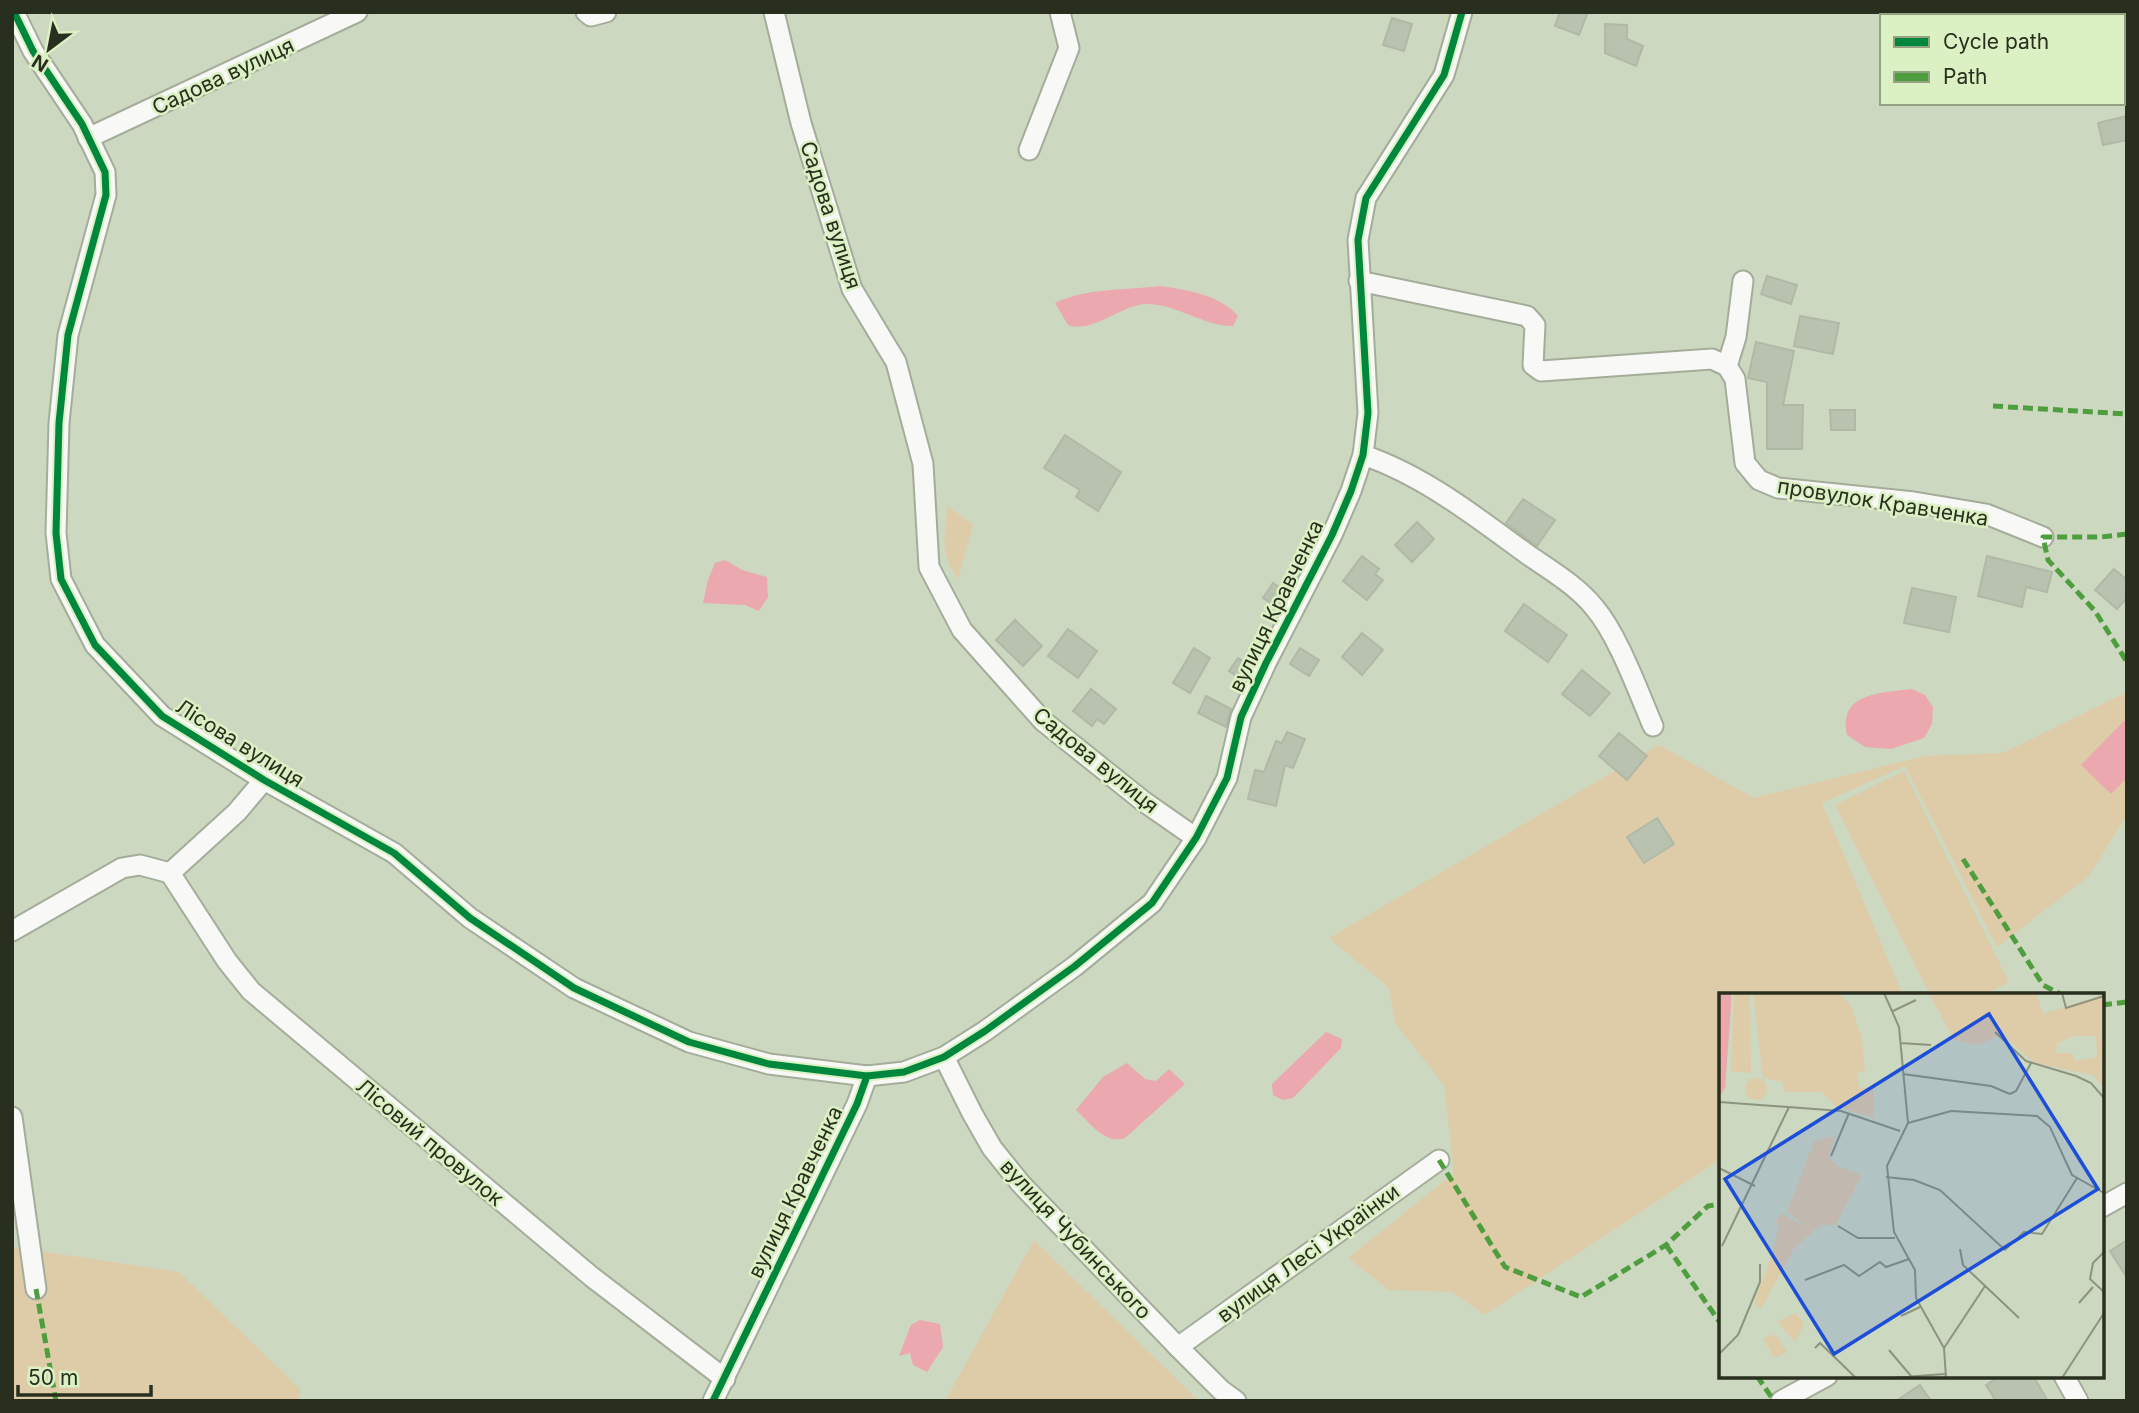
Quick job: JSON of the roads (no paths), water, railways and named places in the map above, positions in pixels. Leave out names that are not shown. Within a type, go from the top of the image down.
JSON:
[{"type":"street","name":"Лісова вулиця","points":[[14,12],[33,51],[82,124],[105,172],[106,195],[68,335],[58,450],[56,533],[61,579],[95,645],[162,716],[264,780],[394,853],[470,918],[574,988],[689,1042],[769,1064],[867,1076]]},
{"type":"street","name":"Садова вулиця","points":[[88,138],[357,12]]},
{"type":"street","points":[[586,12],[591,16],[606,12]]},
{"type":"street","name":"Садова вулиця","points":[[774,12],[801,123],[852,289],[896,362],[923,464],[929,567],[962,630],[1043,722],[1143,801],[1196,838]]},
{"type":"street","points":[[1029,150],[1069,48],[1059,12]]},
{"type":"street","name":"вулиця Кравченка","points":[[713,1401],[857,1104],[867,1076],[904,1072],[944,1056],[985,1031],[1075,966],[1152,903],[1196,838],[1227,778],[1241,717],[1332,536],[1363,455],[1368,413],[1358,240],[1366,198],[1444,75],[1462,12]]},
{"type":"street","points":[[1359,281],[1527,316],[1535,325],[1532,365],[1541,371],[1712,359],[1727,366],[1736,337],[1743,281]]},
{"type":"street","name":"провулок Кравченка","points":[[1727,366],[1735,379],[1745,464],[1759,480],[1778,488],[1914,502],[1986,514],[2043,537]]},
{"type":"street","points":[[1363,455],[1382,461],[1457,504],[1577,589],[1596,608],[1620,651],[1653,726]]},
{"type":"street","name":"Лісова вулиця","points":[[170,873],[237,811],[264,780]]},
{"type":"street","points":[[12,931],[122,868],[140,865],[170,873]]},
{"type":"street","name":"Лісовий провулок","points":[[170,873],[227,961],[259,998],[592,1277],[725,1379]]},
{"type":"street","name":"вулиця Чубинського","points":[[944,1056],[992,1148],[1014,1175],[1178,1347],[1221,1390],[1236,1401]]},
{"type":"street","points":[[12,1117],[36,1289]]},
{"type":"street","name":"вулиця Лесі Українки","points":[[1178,1347],[1439,1160]]},
{"type":"street","points":[[2104,1206],[2127,1193]]},
{"type":"street","points":[[1781,1401],[1823,1378]]},
{"type":"street","points":[[2065,1378],[2078,1401]]}]
